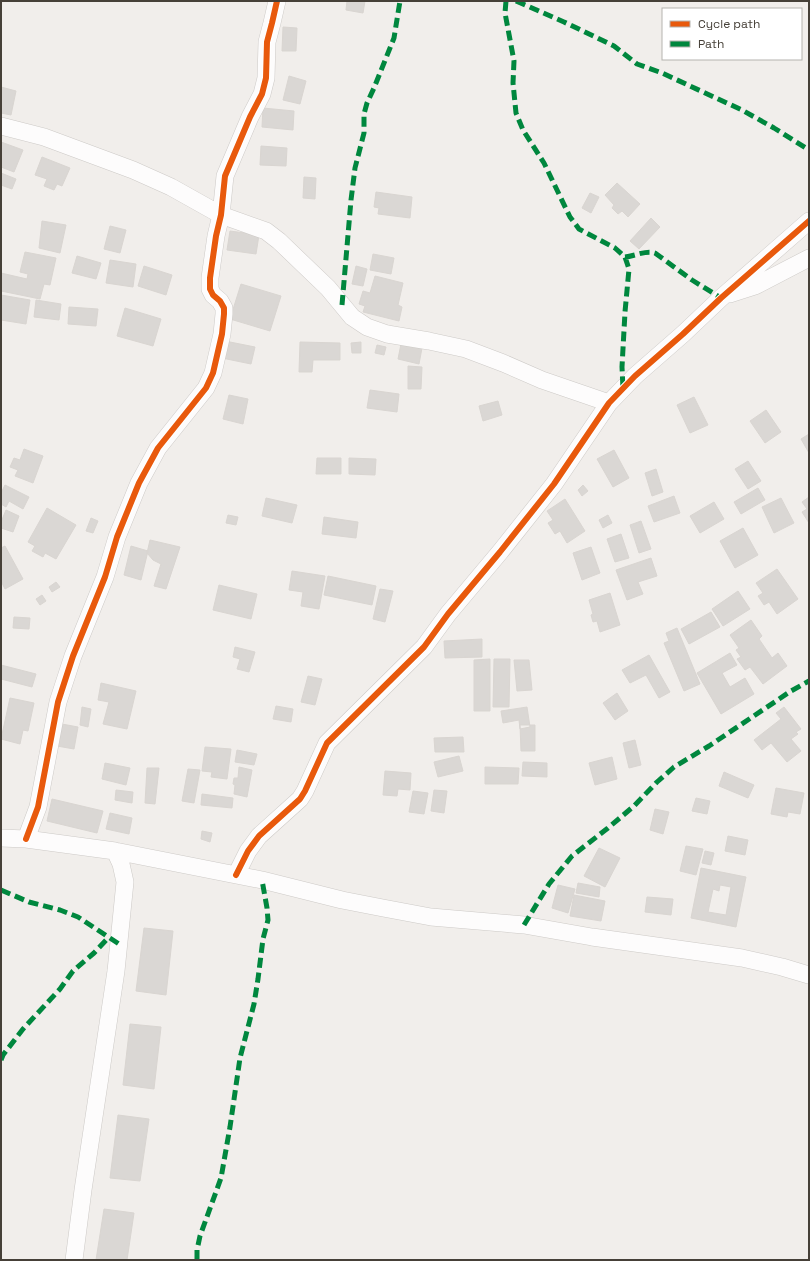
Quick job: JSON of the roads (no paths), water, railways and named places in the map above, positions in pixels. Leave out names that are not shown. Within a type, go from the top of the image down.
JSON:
[{"type":"street","points":[[26,839],[38,806],[58,702],[73,656],[105,577],[117,537],[138,483],[158,448],[206,388],[213,373],[222,334],[224,308],[210,289],[210,278],[216,236],[222,215],[225,176],[250,117],[262,94],[266,78],[267,42],[277,1]]},
{"type":"street","points":[[1,126],[44,137],[134,170],[171,187],[222,215],[266,231],[279,241],[328,288],[352,317],[367,327],[388,334],[466,349],[542,380],[609,402]]},
{"type":"street","points":[[236,874],[248,851],[259,836],[300,799],[306,790],[327,743],[424,647],[448,614],[554,484],[609,402],[720,298],[809,221]]},
{"type":"street","points":[[720,298],[755,286],[809,258]]},
{"type":"street","points":[[1,838],[26,839],[115,851],[236,874],[342,900],[432,917],[524,925],[592,938],[742,958],[809,975]]},
{"type":"street","points":[[74,1260],[116,971],[125,882],[121,864],[115,851]]}]
